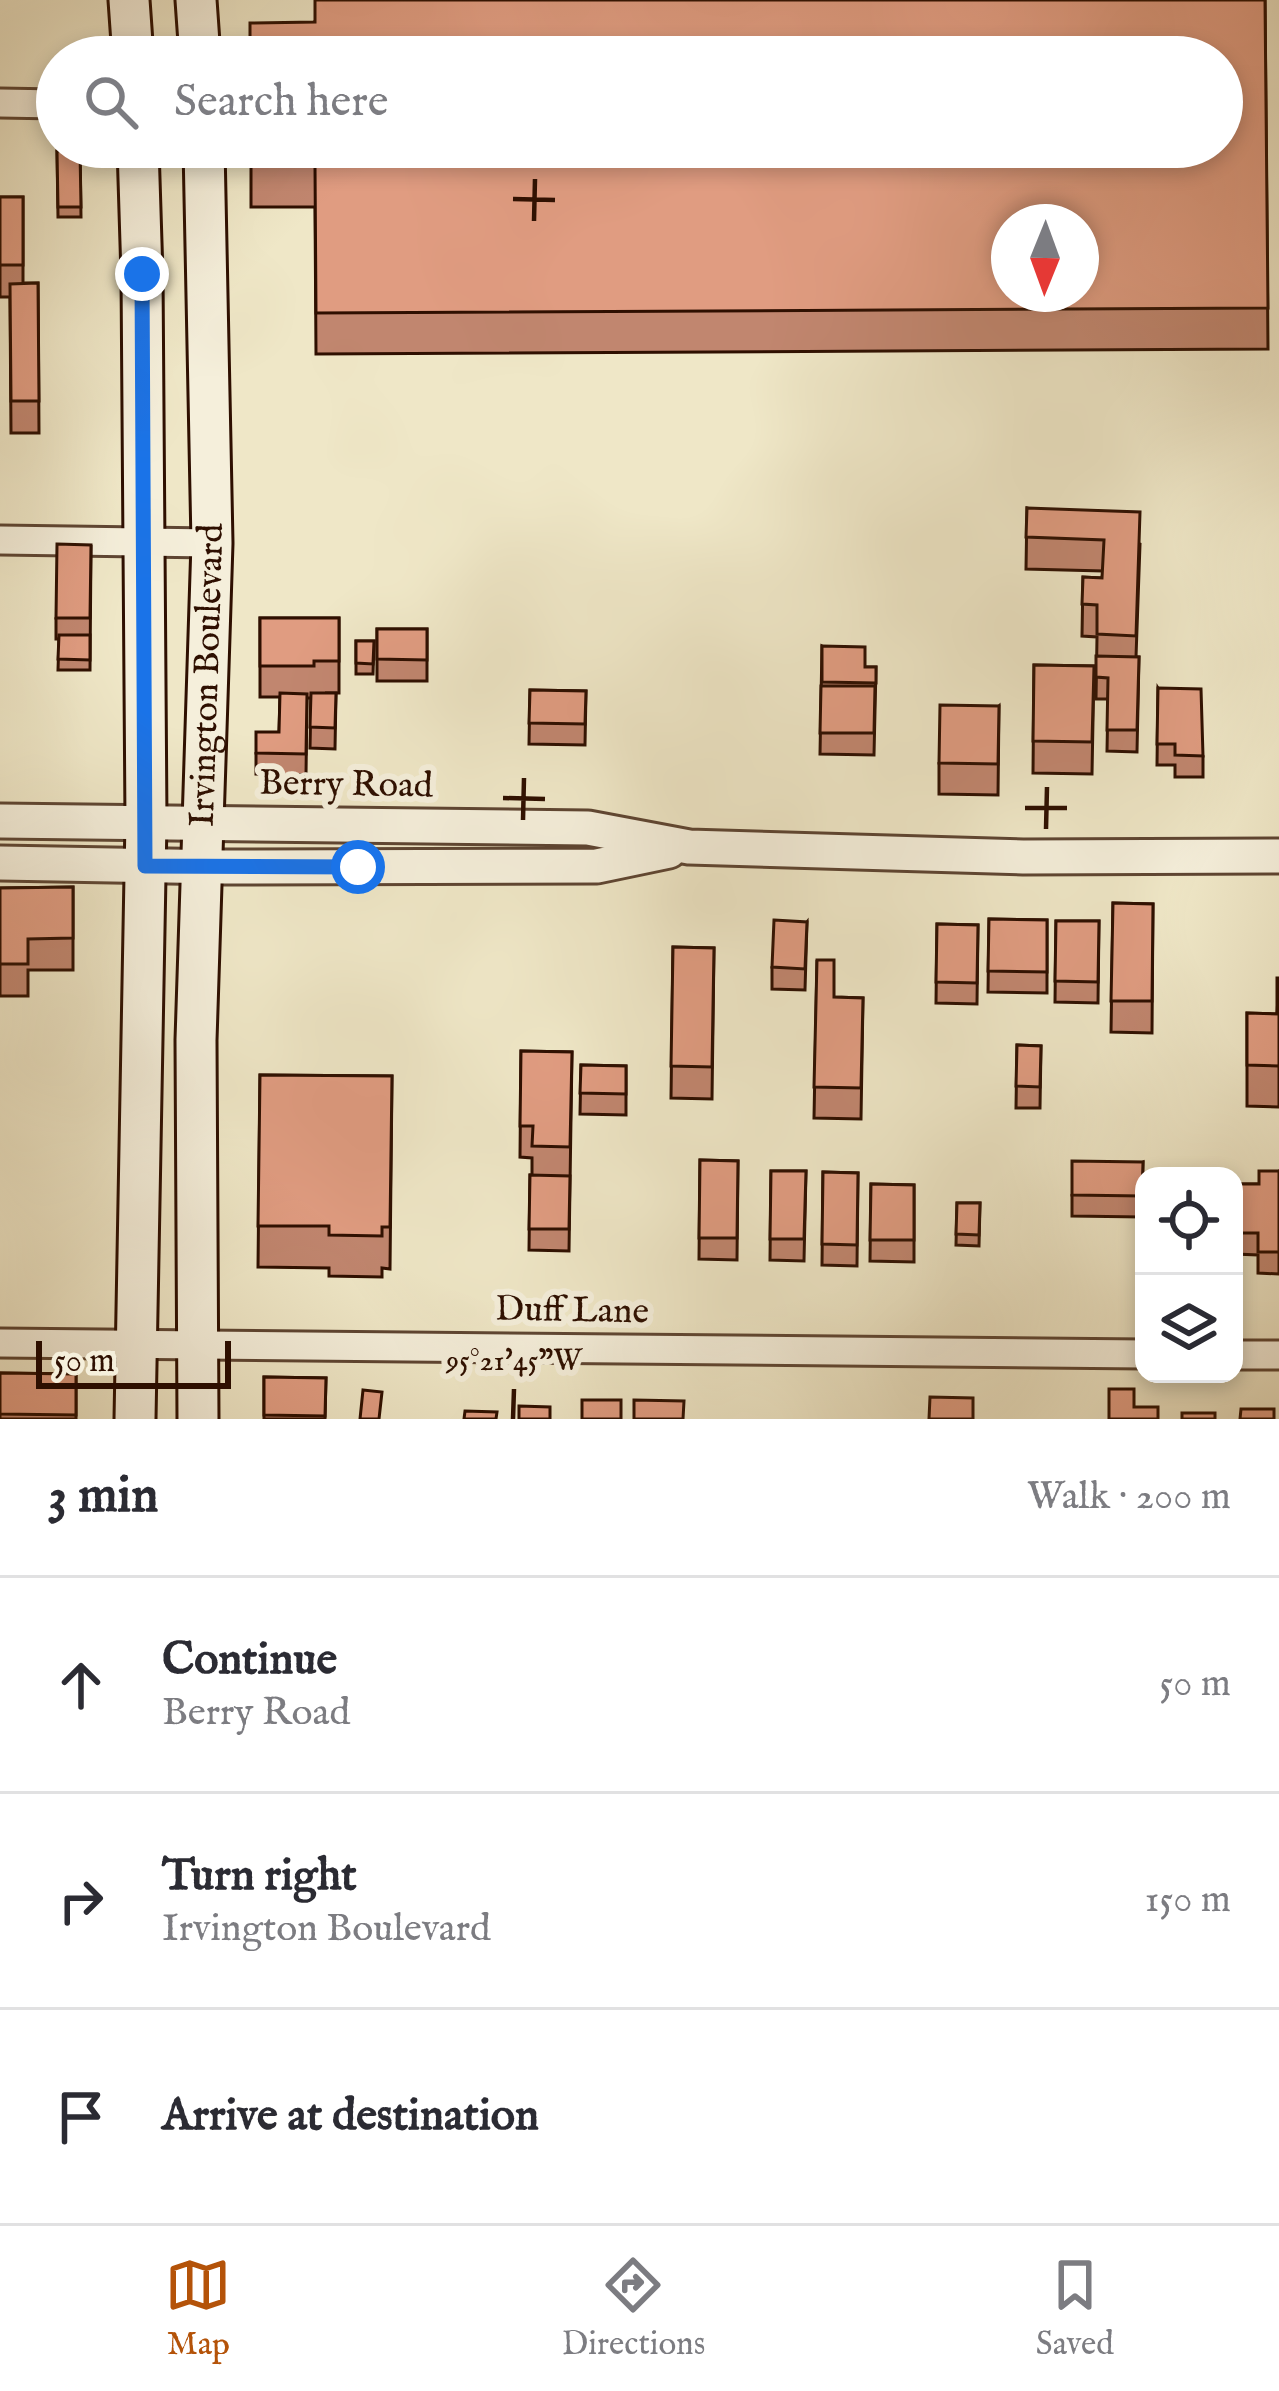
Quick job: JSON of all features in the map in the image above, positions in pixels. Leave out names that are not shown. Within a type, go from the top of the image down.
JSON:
[{"type":"main road","points":[[129,0],[132,36]]},
{"type":"main road","name":"Irvington Boulevard","points":[[135,1419],[146,821],[138,168]]},
{"type":"main road","name":"Irvington Boulevard","points":[[198,1419],[196,1040],[212,543],[205,168]]},
{"type":"street","points":[[0,103],[36,104]]},
{"type":"street","points":[[0,540],[212,543]]},
{"type":"street","name":"Berry Road","points":[[0,821],[588,828],[688,848],[1023,857],[1279,856]]},
{"type":"street","name":"Berry Road","points":[[0,863],[597,866],[688,848]]},
{"type":"street","name":"Duff Lane","points":[[0,1343],[1135,1354]]},
{"type":"street","points":[[1243,1355],[1279,1355]]},
{"type":"building","points":[[315,0],[1265,0],[1268,308],[1099,309],[1099,204],[991,204],[991,309],[316,313],[315,168],[1243,168],[1243,36],[250,36],[250,23],[315,22]]},
{"type":"building","points":[[57,168],[80,168],[81,207],[58,207]]},
{"type":"building","points":[[0,197],[23,197],[23,265],[0,265]]},
{"type":"building","points":[[38,283],[39,401],[11,401],[10,284]]},
{"type":"building","points":[[1027,508],[1140,512],[1136,636],[1097,634],[1097,605],[1082,604],[1083,577],[1102,578],[1104,540],[1026,537]]},
{"type":"building","points":[[57,544],[91,545],[90,618],[56,618]]},
{"type":"building","points":[[260,618],[339,618],[339,661],[260,666]]},
{"type":"building","points":[[377,629],[427,629],[427,660],[377,659]]},
{"type":"building","points":[[59,635],[90,635],[90,660],[58,659]]},
{"type":"building","points":[[356,641],[374,641],[373,664],[356,663]]},
{"type":"building","points":[[822,646],[865,647],[865,667],[876,667],[876,683],[822,682]]},
{"type":"building","points":[[1096,656],[1139,657],[1137,730],[1107,730],[1108,678],[1096,677]]},
{"type":"building","points":[[1034,665],[1094,666],[1092,742],[1033,741]]},
{"type":"building","points":[[821,686],[875,686],[874,733],[820,733]]},
{"type":"building","points":[[1158,688],[1201,689],[1203,756],[1175,755],[1175,744],[1157,744]]},
{"type":"building","points":[[530,690],[586,691],[585,724],[529,723]]},
{"type":"building","points":[[280,693],[307,694],[306,754],[256,753],[256,732],[279,732]]},
{"type":"building","points":[[311,693],[336,693],[335,728],[310,727]]},
{"type":"building","points":[[940,705],[999,706],[998,764],[939,763]]},
{"type":"building","points":[[73,887],[73,938],[28,939],[28,964],[0,964],[0,888]]},
{"type":"building","points":[[1113,903],[1153,904],[1152,1001],[1111,1001]]},
{"type":"building","points":[[989,919],[1047,920],[1047,972],[988,971]]},
{"type":"building","points":[[774,920],[807,922],[805,969],[772,967]]},
{"type":"building","points":[[1056,921],[1099,921],[1098,982],[1055,981]]},
{"type":"building","points":[[937,924],[978,925],[977,983],[936,982]]},
{"type":"building","points":[[673,947],[714,948],[712,1067],[671,1066]]},
{"type":"building","points":[[817,960],[834,960],[834,997],[863,998],[861,1088],[814,1087]]},
{"type":"building","points":[[1277,978],[1279,1066],[1247,1065],[1247,1013],[1277,1014]]},
{"type":"building","points":[[1017,1045],[1041,1046],[1040,1087],[1016,1086]]},
{"type":"building","points":[[521,1051],[572,1052],[570,1147],[532,1146],[533,1126],[520,1126]]},
{"type":"building","points":[[581,1065],[626,1066],[626,1094],[580,1093]]},
{"type":"building","points":[[260,1075],[392,1076],[390,1227],[382,1227],[382,1236],[329,1235],[329,1226],[258,1226]]},
{"type":"building","points":[[700,1160],[738,1161],[737,1238],[699,1238]]},
{"type":"building","points":[[1072,1161],[1143,1162],[1143,1167],[1135,1167],[1135,1196],[1072,1195]]},
{"type":"building","points":[[771,1171],[806,1171],[804,1239],[770,1239]]},
{"type":"building","points":[[1259,1171],[1279,1171],[1279,1252],[1258,1252],[1258,1233],[1243,1233],[1243,1184],[1259,1184]]},
{"type":"building","points":[[823,1172],[858,1173],[857,1245],[822,1244]]},
{"type":"building","points":[[530,1175],[570,1176],[569,1229],[529,1229]]},
{"type":"building","points":[[871,1184],[914,1185],[914,1240],[870,1240]]},
{"type":"building","points":[[957,1203],[980,1203],[979,1235],[956,1234]]},
{"type":"building","points":[[0,1373],[76,1374],[76,1415],[0,1414]]},
{"type":"building","points":[[264,1377],[326,1378],[325,1416],[264,1415]]},
{"type":"building","points":[[1109,1389],[1134,1389],[1134,1407],[1158,1407],[1158,1419],[1109,1419]]},
{"type":"building","points":[[363,1390],[382,1392],[379,1419],[360,1419]]},
{"type":"building","points":[[930,1397],[973,1398],[973,1419],[929,1419]]},
{"type":"building","points":[[582,1400],[621,1400],[621,1419],[582,1419]]},
{"type":"building","points":[[634,1400],[684,1401],[683,1419],[634,1419]]},
{"type":"building","points":[[519,1406],[550,1407],[550,1419],[519,1419]]},
{"type":"building","points":[[1241,1409],[1274,1409],[1274,1419],[1240,1419]]},
{"type":"building","points":[[465,1411],[497,1412],[496,1419],[464,1419]]},
{"type":"building","points":[[1182,1413],[1215,1413],[1215,1419],[1182,1419]]},
{"type":"route","points":[[142,274],[145,866],[358,867]]}]
